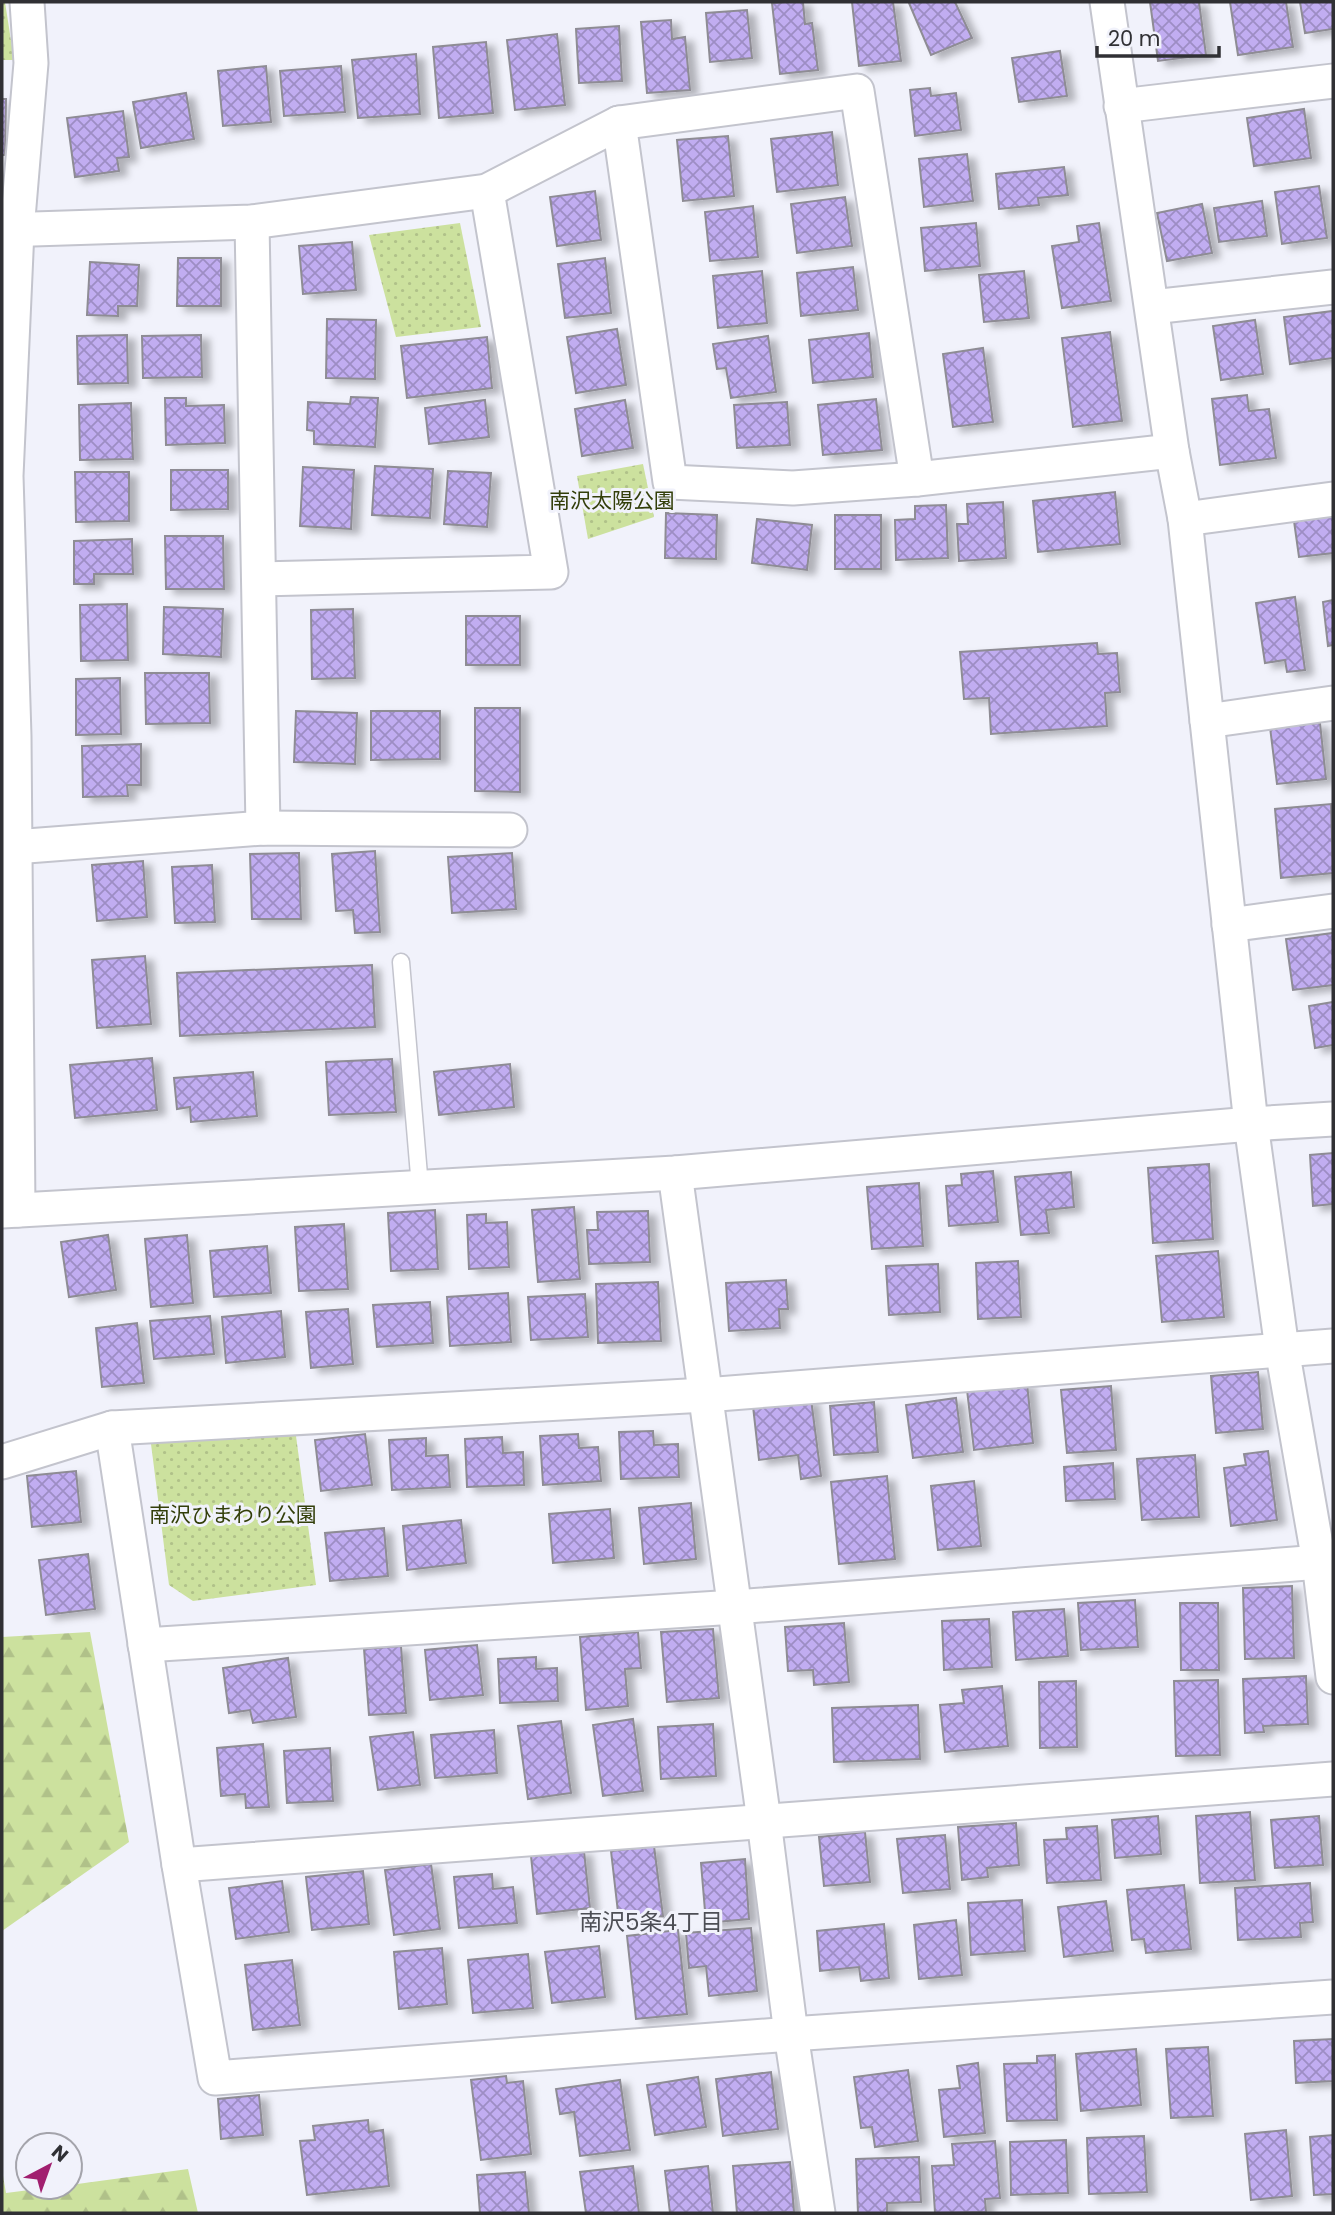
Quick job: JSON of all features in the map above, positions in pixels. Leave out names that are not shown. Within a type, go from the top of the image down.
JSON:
[{"type":"street","points":[[27,2],[31,63],[9,230],[4,476],[8,736],[15,847],[9,972],[10,1211],[675,1173],[1333,1119]]},
{"type":"street","points":[[1107,2],[1172,451],[1185,519],[1251,1124],[1282,1349],[1326,1562],[1333,1677]]},
{"type":"street","points":[[1121,106],[1333,81]]},
{"type":"street","points":[[9,230],[252,222],[487,191],[620,123],[858,92],[916,479]]},
{"type":"street","points":[[620,123],[670,482],[793,488],[916,479],[1172,451]]},
{"type":"street","points":[[259,579],[551,572],[487,191]]},
{"type":"street","points":[[252,222],[263,828]]},
{"type":"street","points":[[1152,307],[1333,287]]},
{"type":"street","points":[[1185,519],[1333,499]]},
{"type":"street","points":[[1207,721],[1333,703]]},
{"type":"street","points":[[15,847],[263,828],[510,830]]},
{"type":"street","points":[[1229,925],[1333,911]]},
{"type":"street","points":[[675,1173],[791,2034],[818,2213]]},
{"type":"street","points":[[2,1462],[113,1428],[705,1395],[1333,1346]]},
{"type":"street","points":[[113,1428],[179,1865],[215,2078],[791,2034],[1333,1997]]},
{"type":"street","points":[[145,1645],[735,1607],[1326,1562]]},
{"type":"street","points":[[179,1865],[1333,1779]]},
{"type":"lane","points":[[401,962],[421,1187]]},
{"type":"green space","points":[[2,2],[5,2],[14,60],[2,60]]},
{"type":"green space","points":[[460,223],[481,327],[396,337],[369,235]]},
{"type":"green space","name":"南沢太陽公園","points":[[643,464],[654,517],[588,539],[577,476]]},
{"type":"green space","name":"南沢ひまわり公園","points":[[296,1436],[316,1585],[193,1601],[169,1585],[151,1444],[159,1437]]},
{"type":"green space","points":[[90,1632],[129,1842],[2,1931],[2,1637]]},
{"type":"green space","points":[[188,2169],[198,2213],[2,2213],[2,2170],[6,2193],[14,2192],[14,2201],[84,2201],[84,2183]]},
{"type":"building","points":[[803,2],[805,24],[812,23],[818,70],[780,74],[772,3]]},
{"type":"building","points":[[852,2],[893,2],[901,61],[859,66]]},
{"type":"building","points":[[955,2],[972,38],[931,55],[909,3]]},
{"type":"building","points":[[1150,2],[1199,2],[1206,55],[1158,61]]},
{"type":"building","points":[[1230,2],[1286,2],[1293,47],[1238,55]]},
{"type":"building","points":[[1300,2],[1333,2],[1333,29],[1305,33]]},
{"type":"building","points":[[747,10],[752,58],[710,62],[706,13]]},
{"type":"building","points":[[671,20],[672,39],[685,37],[690,90],[647,93],[641,22]]},
{"type":"building","points":[[619,26],[622,81],[579,83],[576,29]]},
{"type":"building","points":[[557,34],[565,105],[515,110],[507,40]]},
{"type":"building","points":[[486,42],[493,113],[439,118],[433,47]]},
{"type":"building","points":[[1060,51],[1067,96],[1019,102],[1012,58]]},
{"type":"building","points":[[416,54],[420,114],[358,118],[352,60]]},
{"type":"building","points":[[266,66],[271,122],[223,126],[218,71]]},
{"type":"building","points":[[341,66],[345,112],[284,116],[280,71]]},
{"type":"building","points":[[930,88],[931,96],[956,93],[961,130],[915,136],[910,90]]},
{"type":"building","points":[[186,93],[194,139],[141,148],[133,102]]},
{"type":"building","points":[[2,99],[6,99],[5,155],[2,155]]},
{"type":"building","points":[[1304,109],[1311,158],[1254,166],[1247,118]]},
{"type":"building","points":[[123,111],[129,157],[117,158],[119,171],[75,177],[67,118]]},
{"type":"building","points":[[832,132],[838,185],[777,192],[771,139]]},
{"type":"building","points":[[728,136],[734,196],[683,201],[677,140]]},
{"type":"building","points":[[967,154],[973,201],[924,207],[919,159]]},
{"type":"building","points":[[1064,167],[1068,195],[1038,198],[1039,205],[999,209],[996,174]]},
{"type":"building","points":[[1319,186],[1327,238],[1282,244],[1275,192]]},
{"type":"building","points":[[595,191],[601,240],[557,246],[550,197]]},
{"type":"building","points":[[845,197],[852,246],[797,253],[791,204]]},
{"type":"building","points":[[1262,201],[1267,236],[1219,242],[1214,208]]},
{"type":"building","points":[[1202,204],[1212,253],[1167,261],[1157,213]]},
{"type":"building","points":[[753,206],[758,257],[710,261],[705,212]]},
{"type":"building","points":[[976,223],[980,266],[925,271],[921,228]]},
{"type":"building","points":[[1099,223],[1111,301],[1062,308],[1052,246],[1079,242],[1077,226]]},
{"type":"building","points":[[352,242],[356,290],[303,294],[299,246]]},
{"type":"building","points":[[178,258],[221,258],[221,306],[177,306]]},
{"type":"building","points":[[605,258],[611,313],[565,318],[558,264]]},
{"type":"building","points":[[90,262],[139,265],[137,306],[118,306],[118,316],[87,315]]},
{"type":"building","points":[[853,267],[858,310],[801,316],[797,273]]},
{"type":"building","points":[[762,271],[767,323],[718,328],[713,276]]},
{"type":"building","points":[[1024,271],[1029,318],[984,322],[979,275]]},
{"type":"building","points":[[1333,311],[1333,358],[1290,364],[1284,317]]},
{"type":"building","points":[[327,319],[376,320],[375,379],[326,378]]},
{"type":"building","points":[[1255,320],[1263,374],[1221,380],[1213,326]]},
{"type":"building","points":[[617,329],[626,385],[576,393],[567,337]]},
{"type":"building","points":[[1110,332],[1122,421],[1073,427],[1062,338]]},
{"type":"building","points":[[869,333],[873,377],[813,383],[809,340]]},
{"type":"building","points":[[127,335],[128,383],[78,384],[77,336]]},
{"type":"building","points":[[201,335],[202,377],[143,378],[142,336]]},
{"type":"building","points":[[768,336],[776,392],[731,398],[726,368],[717,369],[713,344]]},
{"type":"building","points":[[487,337],[492,388],[407,398],[401,346]]},
{"type":"building","points":[[983,348],[993,422],[953,427],[943,354]]},
{"type":"building","points":[[1247,395],[1249,411],[1269,409],[1276,458],[1220,465],[1212,399]]},
{"type":"building","points":[[351,397],[378,398],[375,447],[314,444],[314,431],[307,430],[308,402],[350,404]]},
{"type":"building","points":[[165,398],[186,398],[186,406],[224,405],[225,443],[166,445]]},
{"type":"building","points":[[876,399],[882,450],[823,455],[818,405]]},
{"type":"building","points":[[485,400],[489,437],[429,444],[425,408]]},
{"type":"building","points":[[625,400],[633,448],[582,456],[575,409]]},
{"type":"building","points":[[787,402],[790,445],[737,448],[734,405]]},
{"type":"building","points":[[131,403],[133,459],[80,460],[79,405]]},
{"type":"building","points":[[375,466],[433,469],[430,518],[372,515]]},
{"type":"building","points":[[303,467],[354,470],[351,529],[300,526]]},
{"type":"building","points":[[171,470],[228,470],[228,509],[171,510]]},
{"type":"building","points":[[448,471],[491,473],[487,527],[444,524]]},
{"type":"building","points":[[75,472],[129,472],[129,521],[76,522]]},
{"type":"building","points":[[1115,492],[1120,544],[1038,552],[1033,501]]},
{"type":"building","points":[[1003,502],[1006,558],[959,561],[957,524],[968,524],[967,504]]},
{"type":"building","points":[[946,505],[948,558],[896,560],[895,520],[915,519],[915,506]]},
{"type":"building","points":[[666,513],[717,515],[716,559],[665,558]]},
{"type":"building","points":[[835,515],[881,515],[881,569],[835,569]]},
{"type":"building","points":[[1333,516],[1333,553],[1299,557],[1294,521]]},
{"type":"building","points":[[757,519],[812,525],[807,570],[752,563]]},
{"type":"building","points":[[165,536],[223,536],[224,589],[166,589]]},
{"type":"building","points":[[132,539],[133,574],[94,574],[94,584],[74,584],[74,541]]},
{"type":"building","points":[[1295,597],[1305,670],[1287,672],[1285,660],[1265,663],[1256,603]]},
{"type":"building","points":[[1333,600],[1333,645],[1328,646],[1323,602]]},
{"type":"building","points":[[127,604],[128,660],[81,661],[80,605]]},
{"type":"building","points":[[164,607],[223,609],[221,657],[163,654]]},
{"type":"building","points":[[353,609],[355,678],[312,679],[311,610]]},
{"type":"building","points":[[466,616],[520,616],[520,665],[466,665]]},
{"type":"building","points":[[1097,643],[1098,654],[1117,653],[1120,692],[1105,693],[1107,726],[991,734],[989,698],[964,699],[960,652]]},
{"type":"building","points":[[145,673],[209,673],[210,723],[146,724]]},
{"type":"building","points":[[120,678],[121,734],[76,735],[76,679]]},
{"type":"building","points":[[475,708],[520,708],[520,792],[475,791]]},
{"type":"building","points":[[296,711],[357,713],[355,764],[294,762]]},
{"type":"building","points":[[371,711],[440,711],[440,759],[371,760]]},
{"type":"building","points":[[1320,723],[1326,779],[1277,784],[1270,727]]},
{"type":"building","points":[[141,744],[141,785],[127,785],[128,796],[83,797],[82,746]]},
{"type":"building","points":[[1331,804],[1333,873],[1281,878],[1275,809]]},
{"type":"building","points":[[375,851],[380,932],[355,933],[353,910],[336,911],[332,854]]},
{"type":"building","points":[[299,853],[301,919],[252,919],[250,854]]},
{"type":"building","points":[[512,853],[516,909],[452,913],[448,857]]},
{"type":"building","points":[[143,861],[147,917],[97,921],[92,865]]},
{"type":"building","points":[[212,865],[215,922],[175,923],[172,867]]},
{"type":"building","points":[[1333,933],[1333,985],[1293,990],[1286,939]]},
{"type":"building","points":[[145,956],[151,1024],[97,1028],[92,960]]},
{"type":"building","points":[[372,965],[375,1027],[180,1036],[177,973]]},
{"type":"building","points":[[1333,1002],[1333,1045],[1315,1048],[1309,1006]]},
{"type":"building","points":[[152,1058],[157,1110],[75,1118],[70,1065]]},
{"type":"building","points":[[392,1059],[396,1112],[329,1115],[326,1062]]},
{"type":"building","points":[[510,1064],[514,1107],[439,1115],[434,1072]]},
{"type":"building","points":[[253,1072],[257,1116],[191,1122],[190,1107],[177,1109],[174,1078]]},
{"type":"building","points":[[1333,1153],[1333,1204],[1313,1206],[1310,1155]]},
{"type":"building","points":[[1209,1164],[1213,1239],[1153,1243],[1148,1168]]},
{"type":"building","points":[[993,1171],[998,1222],[949,1226],[946,1186],[962,1185],[961,1174]]},
{"type":"building","points":[[1071,1172],[1074,1207],[1046,1210],[1049,1233],[1021,1235],[1015,1177]]},
{"type":"building","points":[[919,1183],[923,1246],[872,1249],[867,1187]]},
{"type":"building","points":[[574,1207],[580,1279],[538,1282],[532,1210]]},
{"type":"building","points":[[435,1210],[438,1269],[391,1271],[388,1213]]},
{"type":"building","points":[[648,1211],[650,1262],[589,1264],[587,1230],[598,1230],[597,1212]]},
{"type":"building","points":[[486,1214],[486,1223],[507,1222],[509,1267],[469,1269],[467,1215]]},
{"type":"building","points":[[344,1224],[348,1289],[299,1291],[295,1227]]},
{"type":"building","points":[[108,1235],[116,1290],[69,1297],[61,1242]]},
{"type":"building","points":[[187,1235],[193,1303],[151,1307],[145,1239]]},
{"type":"building","points":[[267,1246],[271,1293],[214,1297],[210,1251]]},
{"type":"building","points":[[1218,1251],[1224,1317],[1162,1322],[1156,1256]]},
{"type":"building","points":[[1018,1261],[1021,1317],[978,1319],[976,1263]]},
{"type":"building","points":[[938,1264],[940,1312],[889,1315],[886,1266]]},
{"type":"building","points":[[786,1280],[788,1309],[779,1309],[780,1328],[729,1331],[726,1283]]},
{"type":"building","points":[[658,1282],[661,1341],[598,1343],[596,1284]]},
{"type":"building","points":[[508,1293],[511,1342],[450,1346],[447,1297]]},
{"type":"building","points":[[585,1294],[588,1337],[531,1340],[528,1297]]},
{"type":"building","points":[[430,1302],[433,1343],[377,1347],[373,1305]]},
{"type":"building","points":[[348,1309],[353,1364],[311,1368],[306,1312]]},
{"type":"building","points":[[281,1311],[285,1357],[226,1363],[222,1317]]},
{"type":"building","points":[[210,1316],[214,1354],[154,1359],[150,1321]]},
{"type":"building","points":[[137,1323],[144,1383],[102,1387],[96,1328]]},
{"type":"building","points":[[1258,1372],[1263,1429],[1216,1433],[1211,1376]]},
{"type":"building","points":[[1027,1383],[1033,1443],[974,1450],[967,1390]]},
{"type":"building","points":[[1111,1386],[1116,1450],[1067,1453],[1061,1390]]},
{"type":"building","points":[[956,1398],[963,1452],[913,1458],[906,1405]]},
{"type":"building","points":[[811,1399],[821,1476],[801,1479],[798,1455],[759,1460],[753,1406]]},
{"type":"building","points":[[874,1402],[878,1452],[834,1455],[830,1406]]},
{"type":"building","points":[[653,1431],[654,1445],[678,1444],[679,1477],[621,1479],[619,1432]]},
{"type":"building","points":[[365,1434],[372,1485],[321,1491],[315,1440]]},
{"type":"building","points":[[578,1434],[579,1448],[598,1447],[601,1481],[543,1485],[540,1436]]},
{"type":"building","points":[[502,1437],[503,1453],[523,1452],[524,1485],[467,1487],[465,1439]]},
{"type":"building","points":[[426,1438],[426,1456],[448,1455],[450,1487],[392,1490],[389,1440]]},
{"type":"building","points":[[1268,1451],[1277,1520],[1231,1526],[1224,1468],[1246,1465],[1244,1454]]},
{"type":"building","points":[[1195,1455],[1199,1517],[1142,1520],[1137,1459]]},
{"type":"building","points":[[1113,1463],[1115,1499],[1066,1501],[1064,1467]]},
{"type":"building","points":[[76,1471],[81,1522],[32,1527],[27,1476]]},
{"type":"building","points":[[887,1476],[895,1559],[839,1564],[831,1482]]},
{"type":"building","points":[[974,1481],[981,1546],[938,1550],[931,1486]]},
{"type":"building","points":[[691,1503],[696,1559],[644,1564],[639,1508]]},
{"type":"building","points":[[610,1509],[614,1558],[553,1563],[549,1514]]},
{"type":"building","points":[[461,1520],[466,1563],[407,1570],[403,1526]]},
{"type":"building","points":[[384,1528],[388,1576],[330,1581],[325,1533]]},
{"type":"building","points":[[88,1554],[95,1609],[46,1615],[39,1560]]},
{"type":"building","points":[[1292,1586],[1294,1658],[1245,1659],[1243,1588]]},
{"type":"building","points":[[1135,1600],[1138,1647],[1081,1650],[1078,1603]]},
{"type":"building","points":[[1180,1603],[1218,1603],[1219,1670],[1181,1670]]},
{"type":"building","points":[[1064,1609],[1068,1656],[1016,1660],[1013,1612]]},
{"type":"building","points":[[989,1619],[992,1667],[944,1670],[942,1621]]},
{"type":"building","points":[[844,1623],[849,1682],[814,1685],[813,1670],[788,1671],[785,1627]]},
{"type":"building","points":[[713,1629],[719,1698],[667,1702],[661,1632]]},
{"type":"building","points":[[638,1632],[641,1668],[625,1669],[628,1706],[586,1710],[580,1637]]},
{"type":"building","points":[[477,1645],[483,1695],[430,1700],[425,1650]]},
{"type":"building","points":[[401,1646],[406,1713],[369,1715],[364,1649]]},
{"type":"building","points":[[536,1657],[536,1669],[557,1668],[558,1701],[500,1703],[498,1659]]},
{"type":"building","points":[[288,1658],[296,1717],[253,1723],[250,1710],[229,1713],[223,1668]]},
{"type":"building","points":[[1306,1676],[1308,1724],[1263,1726],[1264,1732],[1245,1733],[1243,1679]]},
{"type":"building","points":[[1218,1680],[1220,1755],[1176,1756],[1174,1681]]},
{"type":"building","points":[[1076,1681],[1077,1747],[1040,1748],[1039,1682]]},
{"type":"building","points":[[1002,1686],[1008,1746],[945,1752],[940,1705],[964,1703],[962,1690]]},
{"type":"building","points":[[918,1705],[920,1759],[834,1762],[832,1708]]},
{"type":"building","points":[[633,1719],[643,1791],[603,1796],[593,1725]]},
{"type":"building","points":[[561,1721],[571,1793],[528,1799],[518,1726]]},
{"type":"building","points":[[713,1724],[716,1776],[661,1779],[658,1727]]},
{"type":"building","points":[[494,1730],[497,1773],[435,1778],[431,1735]]},
{"type":"building","points":[[413,1732],[420,1785],[378,1790],[370,1737]]},
{"type":"building","points":[[263,1744],[269,1807],[246,1808],[245,1794],[221,1796],[217,1748]]},
{"type":"building","points":[[330,1748],[333,1801],[287,1803],[284,1751]]},
{"type":"building","points":[[1250,1812],[1255,1880],[1200,1883],[1196,1816]]},
{"type":"building","points":[[1158,1816],[1161,1854],[1115,1858],[1112,1820]]},
{"type":"building","points":[[1319,1816],[1323,1865],[1275,1868],[1271,1820]]},
{"type":"building","points":[[1016,1823],[1019,1865],[987,1868],[988,1877],[962,1880],[958,1827]]},
{"type":"building","points":[[1097,1826],[1101,1880],[1047,1883],[1044,1840],[1067,1839],[1066,1828]]},
{"type":"building","points":[[865,1832],[870,1882],[824,1886],[819,1837]]},
{"type":"building","points":[[945,1835],[950,1889],[903,1893],[897,1839]]},
{"type":"building","points":[[654,1846],[663,1916],[619,1921],[611,1851]]},
{"type":"building","points":[[584,1851],[590,1908],[537,1914],[531,1856]]},
{"type":"building","points":[[745,1859],[749,1919],[706,1923],[701,1863]]},
{"type":"building","points":[[431,1864],[440,1929],[394,1935],[385,1870]]},
{"type":"building","points":[[363,1871],[369,1924],[312,1930],[306,1877]]},
{"type":"building","points":[[492,1874],[493,1889],[513,1887],[517,1923],[459,1928],[454,1877]]},
{"type":"building","points":[[282,1881],[289,1932],[236,1939],[229,1888]]},
{"type":"building","points":[[1310,1883],[1313,1922],[1300,1923],[1301,1937],[1238,1940],[1235,1888]]},
{"type":"building","points":[[1184,1885],[1191,1949],[1146,1953],[1144,1939],[1132,1940],[1127,1890]]},
{"type":"building","points":[[1022,1900],[1025,1951],[971,1955],[968,1903]]},
{"type":"building","points":[[1106,1901],[1113,1951],[1064,1957],[1058,1907]]},
{"type":"building","points":[[956,1920],[962,1975],[919,1979],[914,1925]]},
{"type":"building","points":[[884,1924],[889,1978],[861,1981],[859,1967],[820,1971],[817,1931]]},
{"type":"building","points":[[751,1928],[757,1991],[709,1996],[706,1966],[689,1968],[686,1933]]},
{"type":"building","points":[[678,1930],[687,2014],[636,2019],[627,1936]]},
{"type":"building","points":[[599,1946],[605,1997],[552,2003],[545,1952]]},
{"type":"building","points":[[442,1948],[447,2004],[399,2009],[394,1952]]},
{"type":"building","points":[[528,1954],[533,2008],[473,2013],[468,1960]]},
{"type":"building","points":[[292,1960],[300,2025],[253,2030],[245,1965]]},
{"type":"building","points":[[1333,2039],[1333,2081],[1296,2083],[1294,2041]]},
{"type":"building","points":[[1208,2047],[1213,2116],[1171,2118],[1166,2049]]},
{"type":"building","points":[[1136,2049],[1141,2105],[1081,2111],[1076,2054]]},
{"type":"building","points":[[1055,2055],[1057,2120],[1007,2121],[1004,2064],[1037,2063],[1037,2056]]},
{"type":"building","points":[[978,2063],[985,2133],[944,2137],[939,2090],[960,2088],[957,2066]]},
{"type":"building","points":[[908,2070],[918,2141],[875,2147],[872,2127],[861,2128],[854,2077]]},
{"type":"building","points":[[771,2072],[778,2129],[723,2136],[716,2079]]},
{"type":"building","points":[[506,2076],[507,2083],[523,2081],[531,2154],[481,2160],[471,2080]]},
{"type":"building","points":[[698,2077],[706,2127],[655,2135],[647,2085]]},
{"type":"building","points":[[620,2080],[630,2150],[580,2156],[574,2112],[560,2114],[556,2089]]},
{"type":"building","points":[[259,2095],[263,2135],[221,2139],[218,2099]]},
{"type":"building","points":[[368,2120],[369,2132],[383,2130],[389,2186],[307,2195],[300,2141],[315,2140],[313,2126]]},
{"type":"building","points":[[1286,2130],[1292,2196],[1251,2200],[1245,2134]]},
{"type":"building","points":[[1333,2135],[1333,2194],[1314,2195],[1310,2137]]},
{"type":"building","points":[[1144,2136],[1147,2192],[1089,2194],[1087,2138]]},
{"type":"building","points":[[1066,2140],[1068,2193],[1011,2195],[1010,2142]]},
{"type":"building","points":[[995,2141],[1000,2198],[985,2199],[986,2212],[935,2213],[932,2166],[954,2165],[952,2144]]},
{"type":"building","points":[[919,2157],[921,2202],[887,2203],[887,2213],[858,2213],[856,2159]]},
{"type":"building","points":[[790,2162],[794,2212],[737,2213],[733,2166]]},
{"type":"building","points":[[633,2166],[639,2213],[586,2213],[580,2172]]},
{"type":"building","points":[[708,2166],[713,2213],[670,2213],[665,2171]]},
{"type":"building","points":[[525,2172],[529,2213],[480,2213],[477,2175]]},
{"type":"district","name":"南沢5条4丁目","points":[[651,1922]]}]
